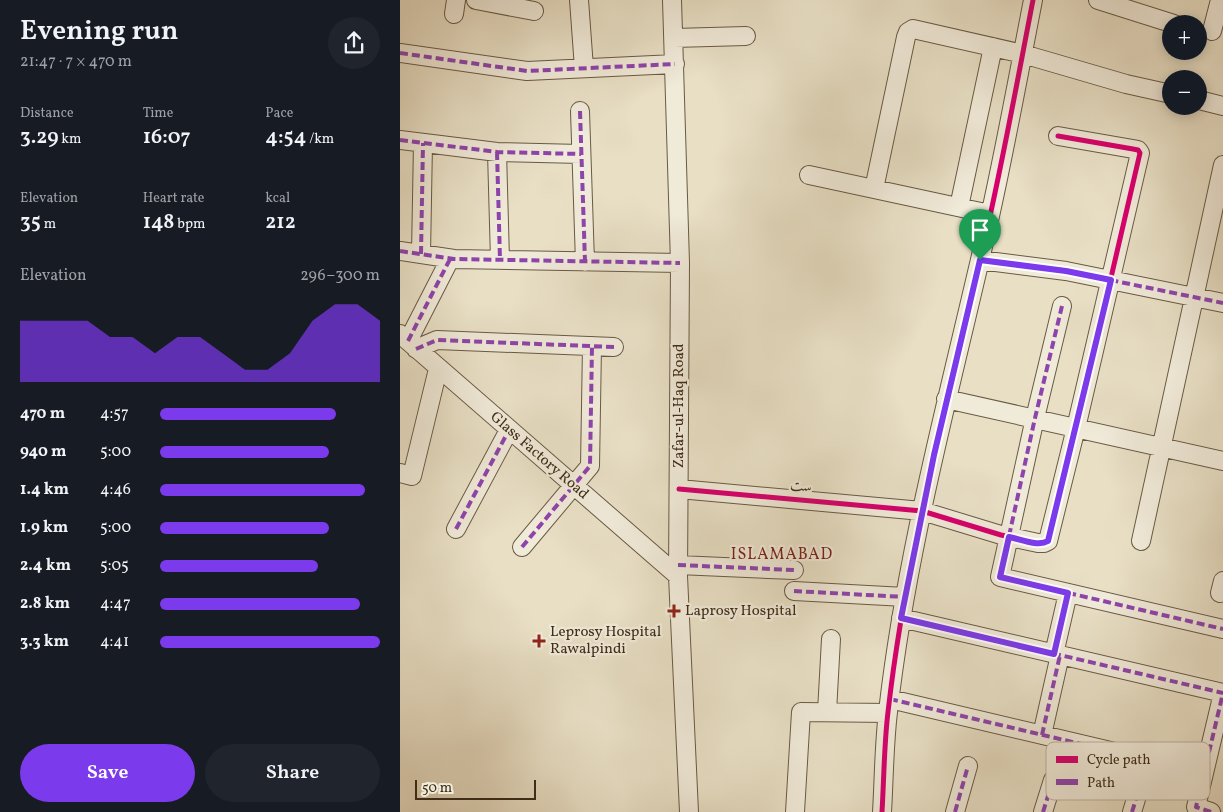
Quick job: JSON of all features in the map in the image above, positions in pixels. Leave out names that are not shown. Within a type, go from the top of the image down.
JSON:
[{"type":"street","points":[[476,0],[534,12]]},
{"type":"street","points":[[579,0],[584,68]]},
{"type":"street","name":"Zafar-ul-Haq Road","points":[[672,0],[680,263],[678,571],[689,812]]},
{"type":"street","points":[[882,812],[889,706],[905,596],[946,399],[990,214],[1033,0]]},
{"type":"street","points":[[1098,0],[1124,4],[1162,19]]},
{"type":"street","points":[[1211,31],[1220,0]]},
{"type":"street","points":[[874,189],[906,37],[908,32],[913,29],[1022,54],[1126,84],[1162,92]]},
{"type":"street","points":[[674,38],[746,36]]},
{"type":"street","points":[[959,207],[993,47]]},
{"type":"street","points":[[400,53],[527,71],[675,64]]},
{"type":"street","points":[[1207,102],[1223,106]]},
{"type":"street","points":[[580,111],[585,262]]},
{"type":"street","points":[[1058,136],[1133,148],[1140,153],[1076,428]]},
{"type":"street","points":[[400,140],[497,152],[581,154]]},
{"type":"street","points":[[421,254],[423,143]]},
{"type":"street","points":[[497,152],[500,260]]},
{"type":"street","points":[[1141,540],[1223,165]]},
{"type":"street","points":[[809,175],[990,214]]},
{"type":"street","points":[[400,251],[450,259],[680,263]]},
{"type":"street","points":[[408,342],[450,259]]},
{"type":"street","points":[[980,260],[1066,271],[1223,303]]},
{"type":"street","points":[[1062,306],[1000,577],[1223,629]]},
{"type":"street","points":[[408,342],[437,340],[614,347]]},
{"type":"street","name":"Glass Factory Road","points":[[408,342],[572,485],[678,571]]},
{"type":"street","points":[[522,547],[572,485],[590,466],[592,346]]},
{"type":"street","points":[[400,473],[412,476],[438,369]]},
{"type":"street","points":[[946,399],[1223,461]]},
{"type":"street","name":"ست","points":[[679,489],[922,511],[1009,537],[1044,543],[1048,541],[1076,428]]},
{"type":"street","points":[[456,529],[509,430]]},
{"type":"street","points":[[678,571],[794,570]]},
{"type":"street","points":[[794,591],[905,596]]},
{"type":"street","points":[[1042,734],[1068,593]]},
{"type":"street","points":[[901,618],[1223,693],[1219,728],[1210,755]]},
{"type":"street","points":[[827,712],[832,639]]},
{"type":"street","points":[[794,812],[801,712],[827,712],[889,706],[1042,734],[1075,742]]},
{"type":"street","points":[[955,812],[968,766]]},
{"type":"street","points":[[1198,800],[1196,807],[1211,812]]},
{"type":"marked path","points":[[400,53],[527,71],[675,64]]},
{"type":"marked path","points":[[580,111],[585,262]]},
{"type":"marked path","points":[[400,140],[497,152],[581,154]]},
{"type":"marked path","points":[[421,254],[423,143]]},
{"type":"marked path","points":[[497,152],[500,260]]},
{"type":"marked path","points":[[400,251],[454,259],[680,263]]},
{"type":"marked path","points":[[408,341],[450,259]]},
{"type":"marked path","points":[[980,260],[1066,271],[1223,303]]},
{"type":"marked path","points":[[1062,306],[1000,577],[1223,629]]},
{"type":"marked path","points":[[416,349],[437,340],[614,347]]},
{"type":"marked path","points":[[522,547],[590,466],[592,346]]},
{"type":"marked path","points":[[456,529],[509,430]]},
{"type":"marked path","points":[[678,565],[794,570]]},
{"type":"marked path","points":[[794,591],[905,597]]},
{"type":"marked path","points":[[1054,654],[1068,593]]},
{"type":"marked path","points":[[901,618],[1223,693]]},
{"type":"marked path","points":[[1042,735],[1060,655]]},
{"type":"marked path","points":[[1210,748],[1223,693]]},
{"type":"marked path","points":[[890,699],[1072,742]]},
{"type":"marked path","points":[[955,812],[968,766]]},
{"type":"marked path","points":[[1043,812],[1047,800]]},
{"type":"marked path","points":[[1132,812],[1136,800]]},
{"type":"marked path","points":[[1198,800],[1196,807],[1211,812]]},
{"type":"cycle path","points":[[882,812],[888,712],[896,649],[907,587],[932,463],[996,189],[1033,0]]},
{"type":"cycle path","points":[[679,489],[922,511],[1001,535],[1038,543],[1048,541],[1140,153],[1138,150],[1058,136]]},
{"type":"place","name":"Laprosy Hospital","points":[[674,611]]},
{"type":"place","name":"Leprosy Hospital Rawalpindi","points":[[539,641]]},
{"type":"district","name":"ISLAMABAD","points":[[782,555]]},
{"type":"route","points":[[980,260],[1066,271],[1111,280],[1048,541],[1038,543],[1009,537],[1000,577],[1068,593],[1054,654],[901,618],[946,399],[980,260]]}]
